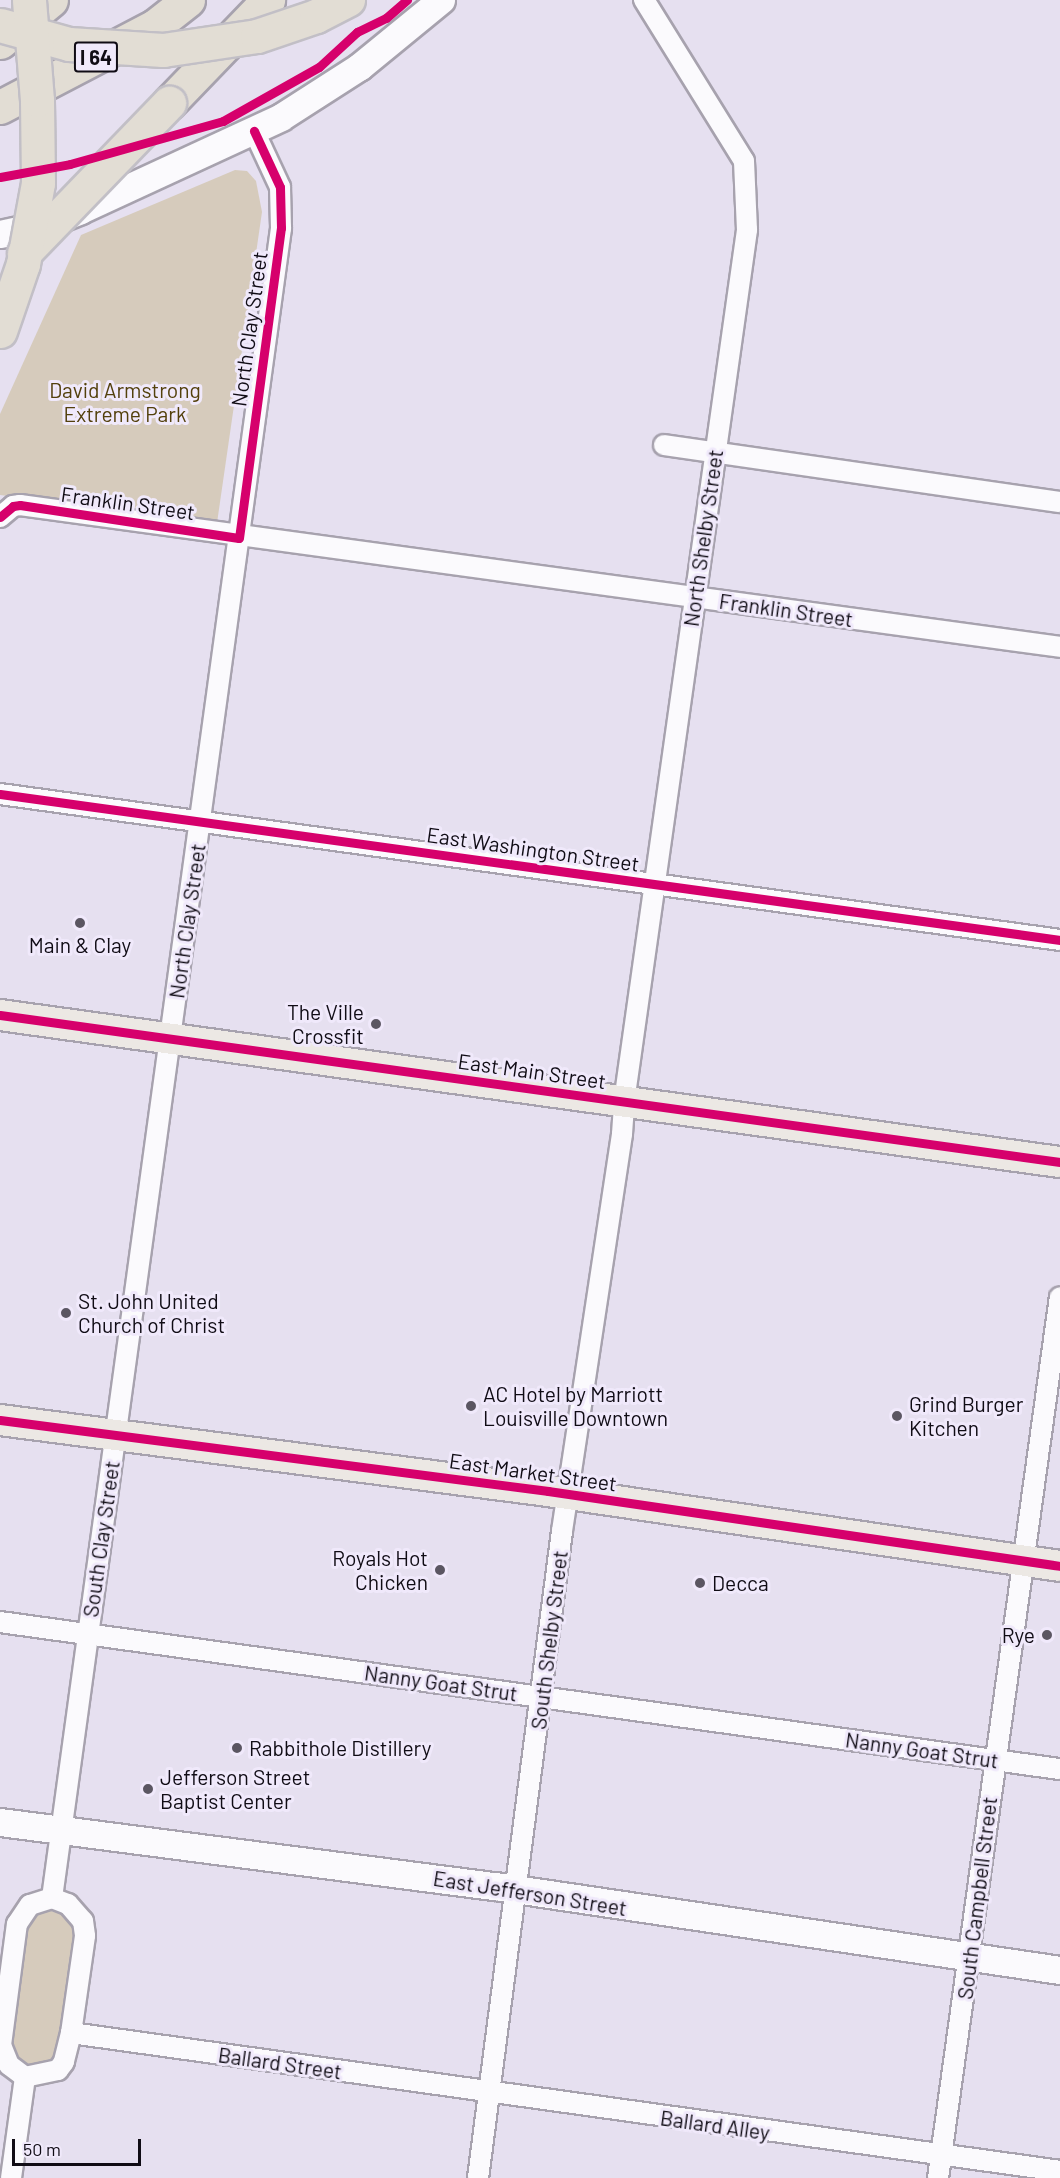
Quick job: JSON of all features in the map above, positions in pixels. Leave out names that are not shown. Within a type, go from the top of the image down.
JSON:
[{"type":"highway","points":[[0,331],[23,264],[38,183],[38,100],[29,0]]},
{"type":"highway","points":[[0,42],[51,0]]},
{"type":"highway","name":"I 64","points":[[0,106],[155,26],[188,0]]},
{"type":"highway","points":[[0,278],[268,0]]},
{"type":"highway","points":[[0,25],[69,44],[163,50],[257,36],[316,16],[348,0]]},
{"type":"main road","name":"East Main Street","points":[[0,1015],[1060,1162]]},
{"type":"main road","name":"East Market Street","points":[[0,1420],[568,1495],[1060,1566]]},
{"type":"street","points":[[0,234],[46,224],[254,131],[358,67],[441,0]]},
{"type":"street","name":"North Shelby Street","points":[[624,1102],[747,230],[745,170],[734,143],[644,0]]},
{"type":"street","name":"North Clay Street","points":[[170,1038],[281,228],[280,187],[254,131]]},
{"type":"street","points":[[664,445],[1060,502]]},
{"type":"street","name":"Franklin Street","points":[[6,511],[238,538],[1060,646]]},
{"type":"street","name":"East Washington Street","points":[[0,794],[201,819],[1060,940]]},
{"type":"street","name":"South Clay Street","points":[[52,1898],[170,1038]]},
{"type":"street","name":"South Shelby Street","points":[[478,2178],[568,1495],[622,1134],[624,1102]]},
{"type":"street","name":"South Campbell Street","points":[[938,2178],[1060,1297]]},
{"type":"street","name":"Nanny Goat Strut","points":[[0,1622],[1060,1769]]},
{"type":"street","name":"East Jefferson Street","points":[[0,1822],[516,1891],[1060,1970]]},
{"type":"street","points":[[52,1898],[68,1904],[83,1921],[85,1936],[71,2033],[64,2062],[58,2070],[25,2078],[3,2057],[1,2024],[17,1924],[30,1905],[52,1898]]},
{"type":"street","name":"Ballard Street","points":[[71,2033],[489,2092]]},
{"type":"street","points":[[11,2178],[25,2078]]},
{"type":"street","name":"Ballard Alley","points":[[489,2092],[941,2155]]},
{"type":"street","points":[[941,2155],[1060,2171]]},
{"type":"green space","name":"David Armstrong Extreme Park","points":[[235,170],[247,171],[256,181],[262,212],[217,523],[0,495],[0,414],[81,235]]},
{"type":"green space","points":[[46,1910],[66,1914],[77,1929],[61,2050],[52,2063],[32,2067],[13,2058],[10,2050],[25,1927],[35,1913]]},
{"type":"cycle path","points":[[0,177],[70,164],[223,121],[319,67],[357,32],[386,18],[407,0]]},
{"type":"cycle path","points":[[0,517],[13,506],[20,505],[239,538],[281,228],[280,187],[254,131]]},
{"type":"cycle path","points":[[0,794],[1060,940]]},
{"type":"cycle path","points":[[0,1015],[1060,1162]]},
{"type":"cycle path","points":[[0,1420],[548,1491],[1060,1566]]},
{"type":"place","name":"Main & Clay","points":[[80,923]]},
{"type":"place","name":"The Ville Crossfit","points":[[376,1024]]},
{"type":"place","name":"St. John United Church of Christ","points":[[66,1313]]},
{"type":"place","name":"AC Hotel by Marriott Louisville Downtown","points":[[471,1406]]},
{"type":"place","name":"Grind Burger Kitchen","points":[[897,1416]]},
{"type":"place","name":"Royals Hot Chicken","points":[[440,1570]]},
{"type":"place","name":"Decca","points":[[700,1583]]},
{"type":"place","name":"Rye","points":[[1047,1635]]},
{"type":"place","name":"Rabbithole Distillery","points":[[237,1748]]},
{"type":"place","name":"Jefferson Street Baptist Center","points":[[148,1789]]}]
